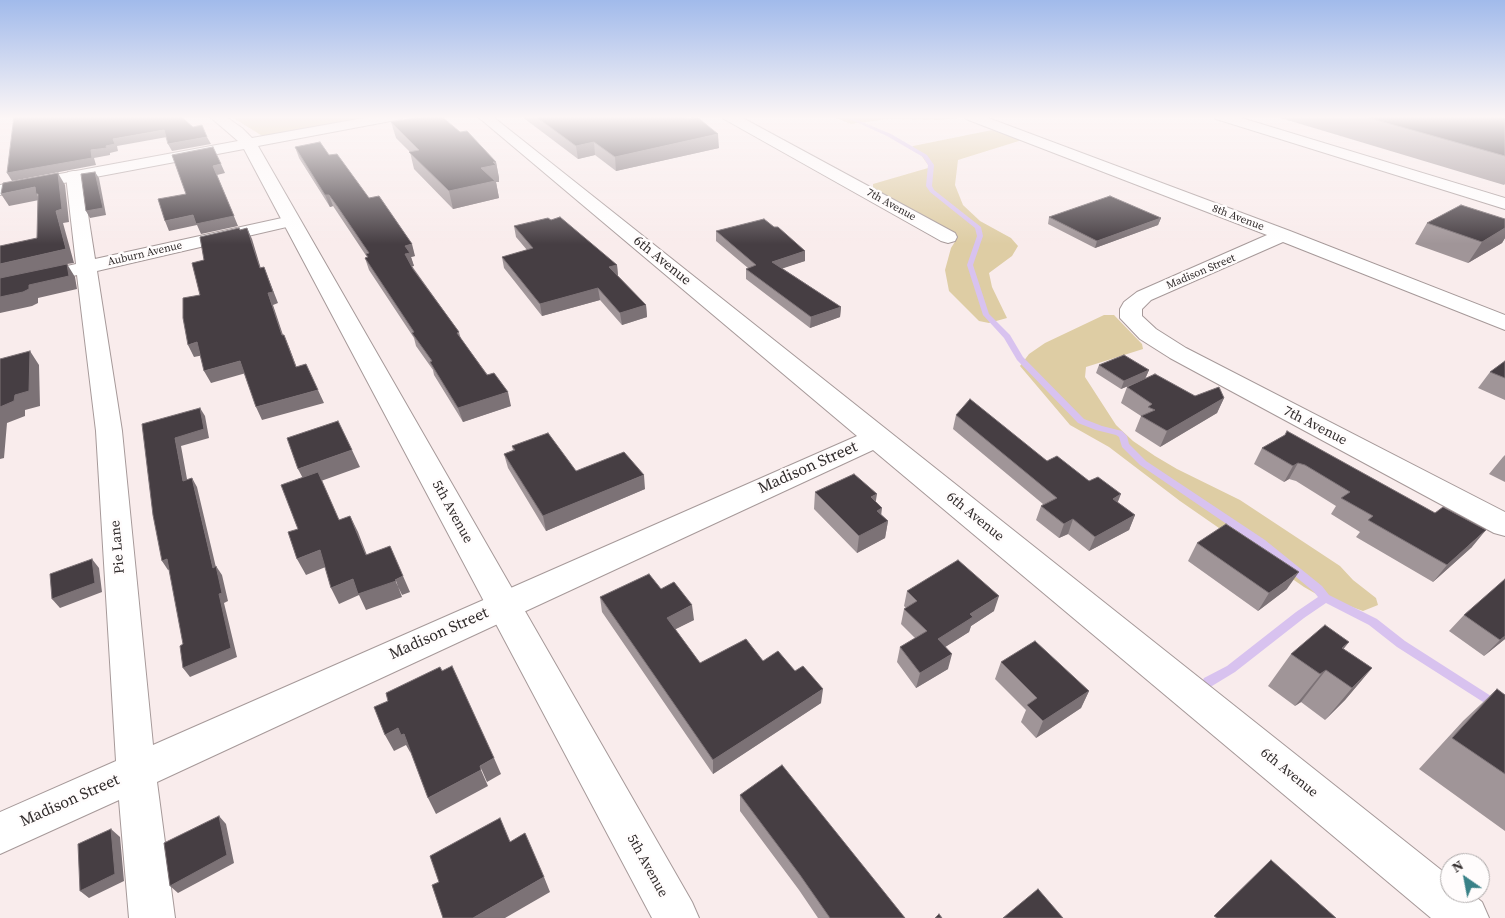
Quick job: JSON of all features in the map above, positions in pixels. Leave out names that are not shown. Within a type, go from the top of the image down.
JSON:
[{"type":"street","points":[[0,190],[167,159]]},
{"type":"street","name":"5th Avenue","points":[[256,159],[676,918]]},
{"type":"street","name":"6th Avenue","points":[[537,159],[1466,918]]},
{"type":"street","name":"7th Avenue","points":[[807,159],[948,237]]},
{"type":"street","name":"8th Avenue","points":[[1083,159],[1505,323]]},
{"type":"street","points":[[1360,159],[1505,204]]},
{"type":"street","name":"Pie Lane","points":[[74,176],[109,431],[136,771],[152,918]]},
{"type":"street","name":"Auburn Avenue","points":[[0,288],[291,221]]},
{"type":"street","name":"Madison Street","points":[[1131,318],[1131,309],[1135,302],[1144,296],[1283,235]]},
{"type":"street","name":"7th Avenue","points":[[1131,318],[1148,334],[1178,353],[1505,525]]},
{"type":"street","name":"Madison Street","points":[[0,833],[878,437]]},
{"type":"shaded area","points":[[924,159],[962,159],[958,160],[955,185],[963,205],[980,221],[1011,238],[1018,246],[1012,256],[989,273],[992,287],[1007,318],[989,323],[979,321],[949,291],[945,270],[951,248],[958,237],[873,189],[873,184],[928,168]]},
{"type":"shaded area","points":[[1104,315],[1114,315],[1142,344],[1143,349],[1086,367],[1085,377],[1116,425],[1133,441],[1155,456],[1240,500],[1340,566],[1353,580],[1376,598],[1378,605],[1363,611],[1318,595],[1304,587],[1180,501],[1109,447],[1070,425],[1020,366],[1029,354],[1045,343]]},
{"type":"building","points":[[9,159],[87,159],[7,173]]},
{"type":"building","points":[[173,159],[219,159],[221,164],[213,166],[234,216],[196,224],[193,215],[165,221],[158,199],[186,194]]},
{"type":"building","points":[[302,159],[341,159],[369,198],[379,196],[412,244],[405,246],[410,253],[405,254],[413,269],[459,332],[457,333],[487,375],[494,373],[508,392],[458,408],[430,362],[432,361],[365,258],[368,257],[366,254],[369,253],[329,195],[325,195]]},
{"type":"building","points":[[416,159],[493,159],[496,162],[493,162],[496,165],[481,168],[495,181],[449,191]]},
{"type":"building","points":[[95,172],[103,208],[86,211],[81,174]]},
{"type":"building","points":[[58,173],[62,209],[56,211],[66,249],[0,264],[0,246],[37,238],[38,194],[36,194],[35,187],[1,194],[3,183]]},
{"type":"building","points":[[1110,196],[1161,218],[1097,241],[1049,217]]},
{"type":"building","points":[[1461,205],[1505,219],[1505,228],[1482,242],[1427,223]]},
{"type":"building","points":[[560,217],[617,265],[609,267],[646,305],[620,313],[598,288],[540,304],[502,257],[533,248],[514,226]]},
{"type":"building","points":[[764,219],[774,227],[778,227],[805,251],[772,262],[841,307],[811,317],[746,269],[756,265],[716,231]]},
{"type":"building","points":[[239,228],[240,230],[247,228],[260,268],[264,267],[273,292],[268,293],[282,335],[284,335],[296,367],[306,364],[318,390],[256,407],[240,361],[204,371],[197,342],[188,345],[183,318],[183,298],[200,295],[192,263],[204,260],[200,237]]},
{"type":"building","points":[[67,264],[69,276],[29,285],[29,289],[23,292],[0,297],[0,278]]},
{"type":"building","points":[[30,351],[29,391],[15,395],[14,401],[0,407],[0,359]]},
{"type":"building","points":[[1124,355],[1149,370],[1124,381],[1099,365]]},
{"type":"building","points":[[1505,361],[1505,378],[1490,372]]},
{"type":"building","points":[[1155,374],[1195,396],[1219,387],[1224,398],[1167,431],[1141,416],[1155,410],[1148,407],[1152,404],[1127,387]]},
{"type":"building","points":[[970,399],[1047,461],[1057,456],[1089,481],[1098,477],[1121,494],[1113,499],[1135,515],[1095,537],[1073,519],[1064,524],[1041,506],[1057,498],[956,415]]},
{"type":"building","points":[[200,408],[204,429],[175,438],[183,481],[192,478],[213,568],[216,566],[222,593],[219,594],[231,648],[183,668],[180,646],[183,644],[167,559],[162,561],[153,515],[142,424]]},
{"type":"building","points":[[338,421],[352,450],[298,469],[287,438]]},
{"type":"building","points":[[1287,431],[1435,513],[1443,507],[1486,530],[1447,565],[1368,520],[1373,516],[1341,498],[1350,492],[1305,465],[1298,463],[1293,466],[1262,448],[1285,435]]},
{"type":"building","points":[[548,433],[576,471],[624,452],[644,475],[543,516],[504,454],[515,450],[512,446]]},
{"type":"building","points":[[318,472],[339,520],[350,516],[366,555],[390,546],[403,576],[396,581],[358,594],[353,579],[331,588],[320,550],[297,559],[288,532],[298,529],[281,485]]},
{"type":"building","points":[[854,474],[877,494],[871,497],[882,508],[877,511],[888,521],[859,536],[815,492]]},
{"type":"building","points":[[1226,524],[1299,572],[1269,593],[1197,543]]},
{"type":"building","points":[[92,559],[95,583],[52,599],[50,574]]},
{"type":"building","points":[[958,560],[999,596],[970,614],[973,617],[938,639],[952,654],[920,673],[900,647],[927,631],[904,609],[917,601],[907,591]]},
{"type":"building","points":[[649,574],[661,589],[674,582],[692,605],[667,618],[700,663],[746,639],[763,661],[778,651],[795,671],[803,666],[823,689],[713,760],[600,597]]},
{"type":"building","points":[[1505,579],[1505,636],[1500,640],[1464,615]]},
{"type":"building","points":[[1325,625],[1349,642],[1342,648],[1372,668],[1352,688],[1326,670],[1320,674],[1291,654]]},
{"type":"building","points":[[1035,641],[1089,691],[1043,721],[1027,705],[1037,698],[1001,662]]},
{"type":"building","points":[[452,666],[494,758],[480,766],[481,770],[428,798],[404,734],[401,735],[398,728],[385,735],[374,707],[388,701],[386,693],[440,667],[442,671]]},
{"type":"building","points":[[1497,689],[1505,695],[1505,774],[1452,738]]},
{"type":"building","points":[[782,765],[905,918],[830,918],[740,795]]},
{"type":"building","points":[[219,816],[227,855],[170,886],[164,843]]},
{"type":"building","points":[[500,818],[510,842],[525,833],[544,877],[473,918],[443,918],[432,885],[439,882],[430,856]]},
{"type":"building","points":[[111,829],[115,874],[80,891],[78,844]]},
{"type":"building","points":[[1271,860],[1336,918],[1217,918],[1214,916]]},
{"type":"building","points":[[1038,889],[1063,918],[1003,918]]},
{"type":"waterway","points":[[927,159],[931,165],[929,186],[932,191],[978,227],[980,236],[970,265],[986,315],[1007,337],[1020,358],[1081,421],[1119,433],[1123,436],[1125,445],[1143,463],[1262,543],[1318,589],[1325,598]]},
{"type":"waterway","points":[[1208,682],[1231,669],[1300,615],[1325,598]]},
{"type":"waterway","points":[[1325,598],[1373,622],[1401,644],[1505,711]]}]
